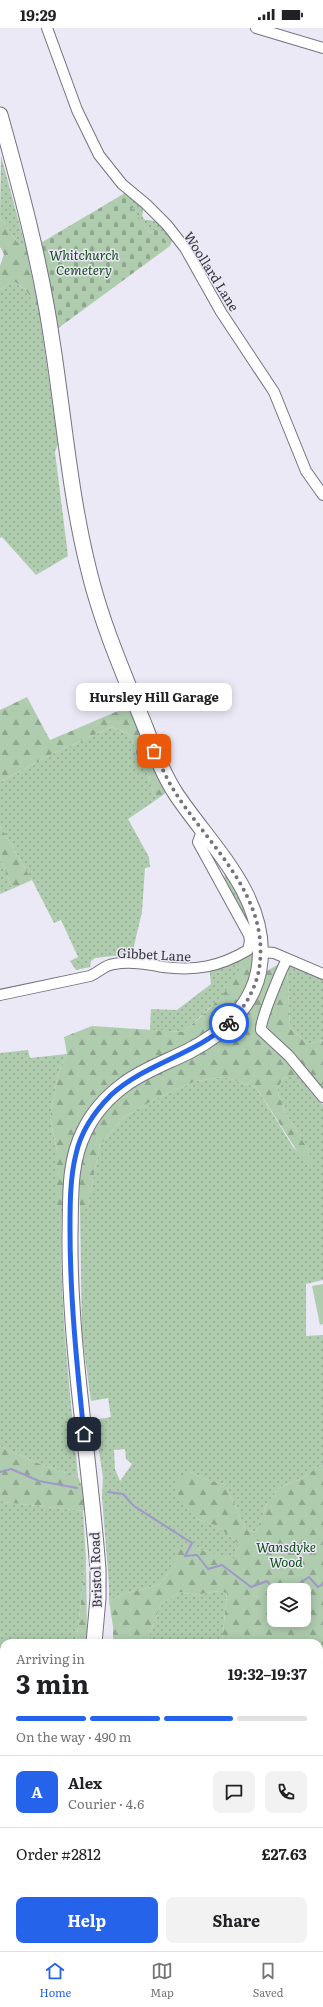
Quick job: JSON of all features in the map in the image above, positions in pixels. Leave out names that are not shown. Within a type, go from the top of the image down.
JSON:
[{"type":"highway","points":[[0,116],[23,202],[47,308],[76,508],[90,575],[115,651],[157,757],[173,789],[202,831]]},
{"type":"highway","name":"Bristol Road","points":[[94,1639],[98,1598],[98,1570],[72,1310],[70,1216],[72,1174],[76,1153],[90,1121],[102,1104],[117,1090],[138,1076],[197,1047],[217,1034],[233,1019],[246,1002],[254,986],[259,972],[261,952],[258,925],[246,895],[233,871],[202,831]]},
{"type":"street","name":"Woollard Lane","points":[[47,28],[77,110],[99,155],[122,184],[162,220],[185,248],[221,312],[274,392],[306,471],[323,495]]},
{"type":"street","points":[[256,28],[323,48]]},
{"type":"street","name":"Gibbet Lane","points":[[0,995],[90,976],[97,973],[103,967],[116,963],[143,963],[199,969],[214,965],[248,950],[250,941],[248,935],[198,842],[202,831]]},
{"type":"street","points":[[261,952],[268,951],[323,974]]},
{"type":"street","points":[[287,959],[273,989],[261,1030],[289,1056],[323,1097]]},
{"type":"green space","points":[[1,156],[26,248],[17,242],[0,217]]},
{"type":"green space","points":[[125,193],[142,205],[142,216],[145,220],[158,223],[167,231],[173,239],[170,246],[156,229],[150,233],[131,209]]},
{"type":"green space","name":"Whitchurch Cemetery","points":[[125,193],[135,205],[132,209],[150,233],[156,229],[170,246],[57,329],[39,244]]},
{"type":"green space","points":[[0,217],[17,242],[26,248],[39,310],[25,289],[15,282],[0,289],[0,266],[4,254],[0,247]]},
{"type":"green space","points":[[14,282],[25,289],[39,310],[58,444],[55,452],[68,556],[36,575],[2,537],[0,538],[0,289]]},
{"type":"green space","points":[[27,697],[50,740],[132,705],[150,755],[139,766],[133,740],[127,733],[111,727],[48,756],[0,782],[0,710]]},
{"type":"green space","points":[[111,727],[127,733],[133,740],[139,766],[150,755],[154,757],[145,767],[156,800],[128,819],[149,857],[150,867],[145,868],[142,912],[132,954],[95,958],[91,961],[90,967],[76,970],[70,961],[78,957],[61,920],[54,923],[32,880],[0,826],[0,782],[48,756]]},
{"type":"green space","points":[[154,757],[167,792],[156,800],[145,767]]},
{"type":"green space","points":[[0,826],[32,880],[12,889],[0,856]]},
{"type":"green space","points":[[0,856],[12,889],[0,894]]},
{"type":"green space","points":[[224,873],[234,884],[238,892],[252,932],[227,887]]},
{"type":"green space","points":[[248,950],[239,973],[222,997],[183,1032],[150,1030],[151,1009],[177,1010],[211,984],[209,966]]},
{"type":"green space","points":[[256,952],[252,971],[244,992],[228,1015],[204,1035],[117,1083],[66,1179],[62,1209],[57,1209],[57,1151],[50,1117],[58,1074],[67,1054],[64,1037],[92,1026],[183,1032],[213,1006],[228,988],[246,953]]},
{"type":"green space","points":[[287,959],[323,974],[323,1040],[308,1044],[290,1028]]},
{"type":"green space","points":[[287,959],[290,1028],[308,1044],[323,1040],[323,1097],[305,1075],[283,1078],[277,1091],[286,1114],[309,1151],[311,1163],[304,1162],[256,1087],[224,1077],[196,1081],[157,1098],[124,1117],[100,1145],[87,1209],[80,1209],[79,1184],[83,1156],[92,1129],[109,1105],[141,1079],[182,1061],[260,991],[267,971]]},
{"type":"green space","points":[[28,1050],[30,1058],[67,1054],[58,1074],[50,1117],[57,1151],[57,1209],[62,1209],[61,1242],[63,1309],[78,1477],[40,1464],[0,1446],[0,1053]]},
{"type":"green space","points":[[300,1075],[323,1105],[323,1280],[306,1284],[306,1336],[323,1335],[323,1464],[302,1478],[279,1488],[267,1504],[256,1532],[246,1530],[225,1484],[209,1481],[190,1472],[195,1518],[217,1526],[239,1544],[234,1560],[197,1549],[172,1569],[159,1585],[123,1594],[109,1601],[102,1497],[103,1477],[94,1420],[111,1417],[108,1398],[91,1401],[82,1335],[80,1209],[87,1208],[100,1145],[124,1117],[157,1098],[196,1081],[224,1077],[256,1087],[293,1147],[310,1163],[309,1151],[286,1114],[277,1091],[283,1078]],"holes":[[[125,1449],[126,1459],[132,1464],[120,1481],[115,1469],[114,1450]]]},
{"type":"green space","points":[[323,1284],[323,1324],[320,1325],[312,1286]]},
{"type":"green space","points":[[0,1446],[40,1464],[78,1477],[82,1487],[91,1497],[83,1511],[2,1502],[0,1487]]},
{"type":"green space","name":"Wansdyke Wood","points":[[323,1464],[323,1639],[222,1639],[227,1593],[219,1591],[195,1595],[180,1592],[161,1604],[148,1639],[113,1639],[113,1627],[109,1601],[123,1594],[159,1585],[172,1569],[176,1547],[197,1549],[234,1559],[239,1544],[217,1526],[195,1518],[176,1497],[178,1477],[190,1472],[209,1481],[225,1484],[246,1530],[256,1532],[267,1504],[279,1488],[302,1478]]},
{"type":"green space","points":[[0,1487],[3,1502],[83,1511],[86,1560],[76,1639],[0,1639]]},
{"type":"green space","points":[[86,1560],[87,1631],[86,1639],[76,1639]]},
{"type":"green space","points":[[219,1591],[227,1592],[222,1639],[148,1639],[161,1604],[180,1592],[195,1595]]},
{"type":"waterway","points":[[0,1472],[11,1469],[39,1481],[77,1488]]},
{"type":"waterway","points":[[108,1492],[123,1494],[134,1506],[192,1543],[185,1556],[197,1555],[208,1569],[222,1565],[251,1587],[267,1581],[269,1583]]},
{"type":"waterway","points":[[303,1583],[309,1577],[318,1587],[323,1584]]},
{"type":"way so far","points":[[154,751],[173,789],[233,871],[246,895],[258,925],[261,952],[257,980],[251,994],[241,1010],[229,1023]]},
{"type":"place","name":"Hursley Hill Garage","points":[[154,751]]},
{"type":"route","points":[[84,1434],[72,1310],[70,1264],[72,1174],[79,1144],[90,1121],[102,1104],[123,1086],[147,1071],[197,1047],[217,1034],[229,1023]]}]
